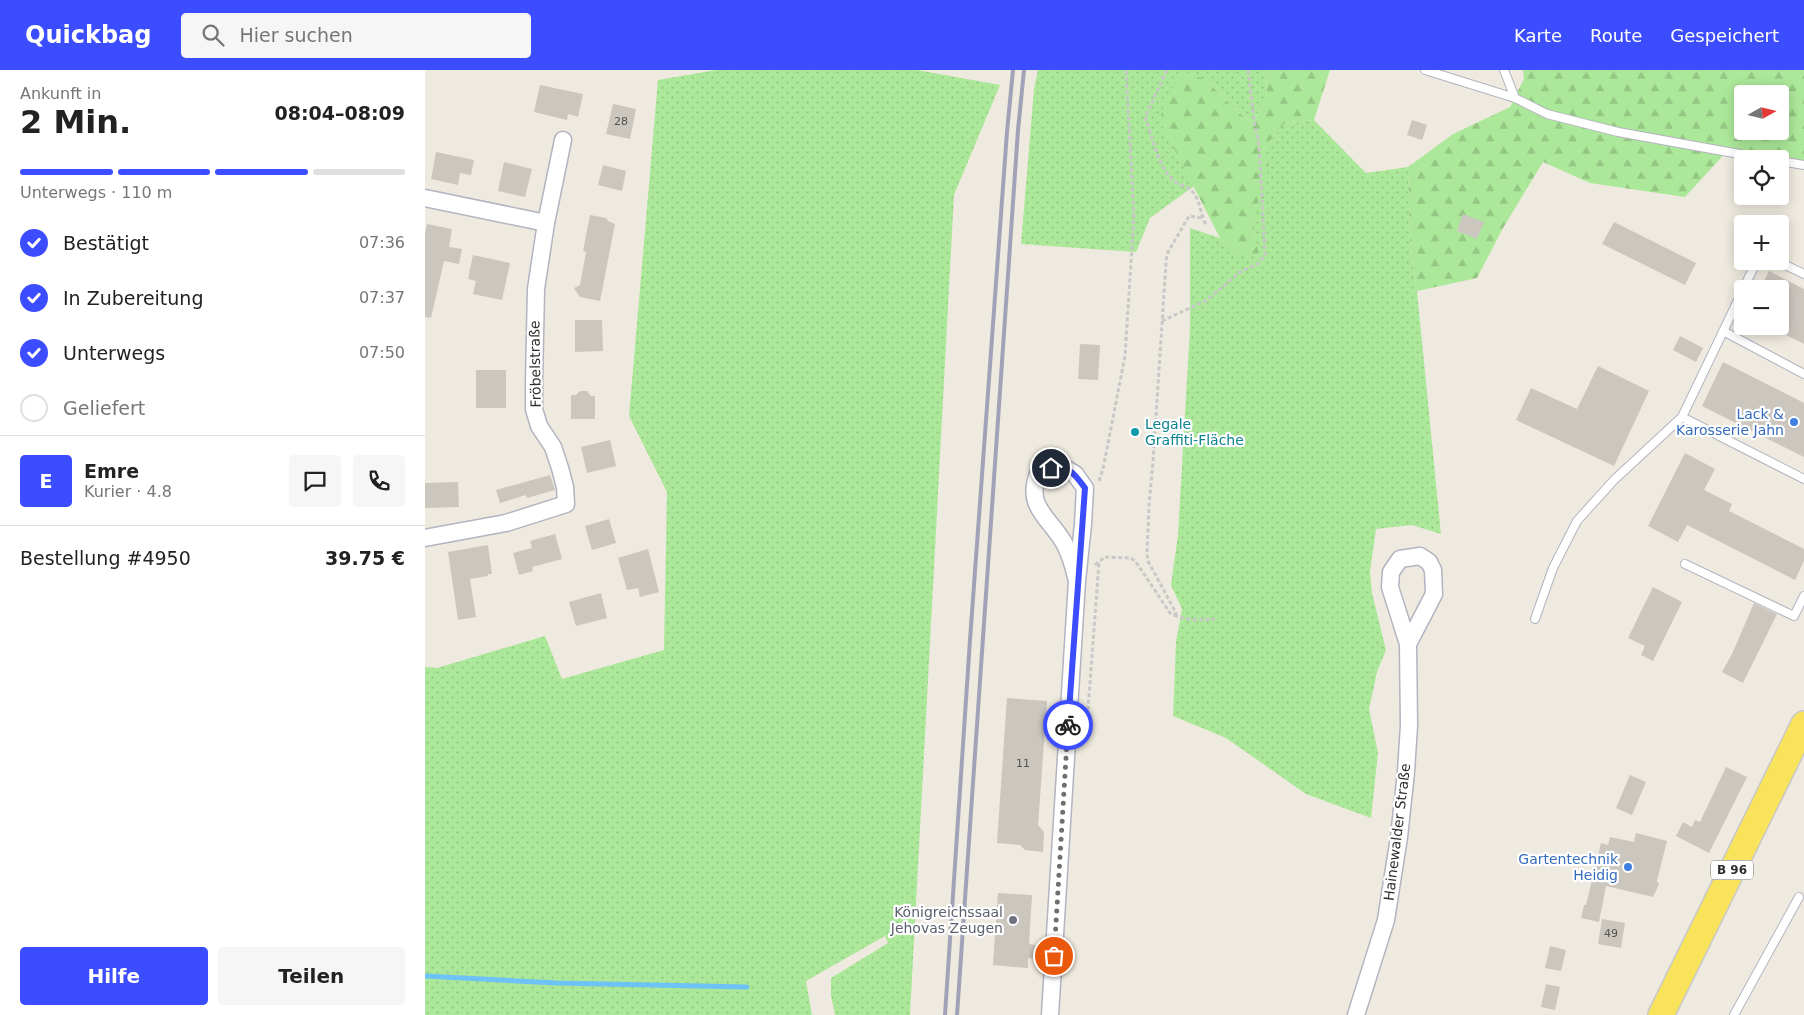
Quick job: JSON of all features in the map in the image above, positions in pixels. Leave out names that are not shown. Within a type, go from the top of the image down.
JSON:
[{"type":"main road","name":"B 96","points":[[1661,1015],[1804,724]]},
{"type":"street","name":"Fröbelstraße","points":[[425,538],[506,523],[566,504],[565,487],[560,468],[553,448],[539,426],[534,409],[536,289],[546,223],[563,140]]},
{"type":"street","points":[[425,198],[546,223]]},
{"type":"street","points":[[1051,1015],[1077,581],[1085,488],[1075,474],[1065,468],[1051,468],[1038,474],[1033,489],[1036,504],[1071,555],[1077,581]]},
{"type":"street","name":"Hainewalder Straße","points":[[1356,1015],[1386,920],[1399,837],[1409,725],[1408,644],[1390,587],[1391,572],[1401,559],[1420,556],[1429,562],[1433,570],[1434,594],[1408,644]]},
{"type":"lane","points":[[1425,70],[1515,98],[1547,114],[1618,132],[1734,153]]},
{"type":"lane","points":[[1504,70],[1515,98]]},
{"type":"lane","points":[[1789,163],[1804,166]]},
{"type":"lane","points":[[1789,267],[1804,274]]},
{"type":"lane","points":[[1535,618],[1553,568],[1577,522],[1613,480],[1682,417],[1734,308]]},
{"type":"lane","points":[[1723,331],[1804,374]]},
{"type":"lane","points":[[1682,417],[1804,479]]},
{"type":"lane","points":[[1685,564],[1794,616],[1804,596]]},
{"type":"lane","points":[[1734,1015],[1799,897]]},
{"type":"path","points":[[1096,487],[1103,469],[1125,356],[1134,216],[1125,70]]},
{"type":"path","points":[[1167,70],[1145,117],[1160,160],[1168,174],[1181,186],[1190,190],[1199,204],[1202,218],[1206,225]]},
{"type":"path","points":[[1162,321],[1207,300],[1240,272],[1259,263],[1265,254],[1259,145],[1248,70]]},
{"type":"path","points":[[1174,615],[1176,613],[1174,606],[1147,554],[1162,321],[1167,254],[1189,216],[1202,218]]},
{"type":"path","points":[[1077,581],[1105,557],[1131,558],[1136,562],[1169,613],[1184,619],[1215,619]]},
{"type":"green space","points":[[716,70],[917,70],[1000,85],[954,195],[910,1015],[835,1015],[831,996],[831,978],[888,943],[885,936],[806,981],[812,1015],[425,1015],[425,667],[437,668],[545,636],[562,679],[664,650],[667,492],[629,416],[658,80]]},
{"type":"green space","points":[[1038,70],[1267,70],[1266,102],[1251,122],[1233,108],[1206,80],[1160,120],[1194,186],[1150,218],[1136,252],[1021,244],[1034,89]]},
{"type":"green space","points":[[1267,70],[1330,70],[1314,120],[1284,124],[1263,149],[1269,166],[1253,214],[1255,240],[1259,253],[1240,256],[1220,238],[1160,121],[1165,100],[1183,71],[1206,80],[1233,108],[1251,122],[1266,102]]},
{"type":"green space","points":[[1523,70],[1804,70],[1804,162],[1789,159],[1789,150],[1741,150],[1730,148],[1685,197],[1590,183],[1543,162],[1503,228],[1477,278],[1417,291],[1410,240],[1408,167],[1453,134],[1510,107],[1524,79]]},
{"type":"green space","points":[[1314,120],[1366,173],[1408,167],[1410,240],[1417,291],[1441,534],[1412,525],[1376,529],[1370,571],[1372,593],[1386,650],[1377,672],[1369,709],[1378,753],[1371,818],[1306,794],[1226,738],[1173,716],[1176,642],[1182,609],[1171,585],[1178,535],[1190,328],[1190,228],[1220,238],[1240,256],[1255,240],[1253,214],[1260,197],[1263,149],[1284,124]]},
{"type":"building","points":[[540,85],[583,94],[578,117],[568,114],[567,120],[534,112]]},
{"type":"building","points":[[613,104],[636,109],[630,139],[606,134]]},
{"type":"building","points":[[1412,120],[1427,125],[1422,140],[1407,135]]},
{"type":"building","points":[[436,152],[474,160],[471,175],[460,173],[458,185],[431,179]]},
{"type":"building","points":[[504,162],[532,169],[525,197],[498,191]]},
{"type":"building","points":[[603,165],[626,171],[622,191],[598,185]]},
{"type":"building","points":[[1463,214],[1484,222],[1477,239],[1457,231]]},
{"type":"building","points":[[590,215],[606,218],[615,224],[600,301],[580,297],[574,288],[580,285],[586,252],[583,251]]},
{"type":"building","points":[[1614,222],[1696,263],[1685,285],[1602,244]]},
{"type":"building","points":[[427,224],[452,229],[449,247],[462,249],[459,264],[444,261],[431,318],[425,317],[425,234]]},
{"type":"building","points":[[473,255],[510,263],[502,300],[473,294],[476,281],[468,279]]},
{"type":"building","points":[[1769,271],[1786,280],[1764,280]]},
{"type":"building","points":[[1789,281],[1804,289],[1804,344],[1786,335],[1789,335]]},
{"type":"building","points":[[575,320],[602,320],[603,351],[575,352]]},
{"type":"building","points":[[1680,336],[1703,348],[1696,362],[1673,350]]},
{"type":"building","points":[[1080,344],[1100,345],[1098,380],[1078,379]]},
{"type":"building","points":[[1723,362],[1804,403],[1804,457],[1702,406]]},
{"type":"building","points":[[1598,366],[1649,391],[1614,466],[1516,420],[1531,388],[1577,409]]},
{"type":"building","points":[[476,370],[506,370],[506,408],[476,408]]},
{"type":"building","points":[[580,391],[587,391],[591,396],[595,396],[595,419],[571,419],[571,395],[576,395]]},
{"type":"building","points":[[610,440],[616,466],[587,473],[581,447]]},
{"type":"building","points":[[1685,453],[1715,469],[1704,490],[1732,504],[1729,511],[1804,549],[1804,561],[1795,580],[1687,525],[1678,542],[1648,526]]},
{"type":"building","points":[[550,475],[555,490],[527,498],[526,495],[500,503],[496,490]]},
{"type":"building","points":[[458,482],[459,507],[425,508],[425,483]]},
{"type":"building","points":[[609,519],[616,543],[592,550],[585,526]]},
{"type":"building","points":[[555,534],[562,559],[532,567],[533,571],[519,575],[513,553],[532,548],[530,541]]},
{"type":"building","points":[[488,545],[492,574],[470,579],[476,617],[458,620],[448,552]]},
{"type":"building","points":[[648,549],[659,592],[640,597],[638,588],[627,590],[618,558]]},
{"type":"building","points":[[1653,587],[1682,602],[1653,661],[1641,655],[1645,646],[1628,638]]},
{"type":"building","points":[[601,593],[607,618],[576,626],[569,602]]},
{"type":"building","points":[[1754,603],[1777,614],[1743,683],[1722,672]]},
{"type":"building","points":[[1007,698],[1047,701],[1038,825],[1044,832],[1043,852],[1025,850],[1020,845],[997,843]]},
{"type":"building","points":[[1726,767],[1747,777],[1709,853],[1676,836],[1683,822],[1692,827],[1695,820],[1700,822]]},
{"type":"building","points":[[1630,775],[1646,782],[1632,815],[1616,808]]},
{"type":"building","name":"Gartentechnik Heidig","points":[[1636,833],[1667,841],[1657,881],[1659,884],[1653,897],[1606,886],[1599,922],[1581,918],[1601,843],[1608,845],[1610,837],[1634,842]]},
{"type":"building","name":"Königreichssaal Jehovas Zeugen","points":[[998,893],[1032,895],[1029,944],[1035,945],[1034,959],[1028,958],[1028,968],[993,965]]},
{"type":"building","points":[[1602,919],[1625,923],[1621,948],[1598,944]]},
{"type":"building","points":[[1550,946],[1566,950],[1561,971],[1545,968]]},
{"type":"building","points":[[1546,984],[1560,987],[1555,1010],[1541,1007]]},
{"type":"waterway","points":[[425,976],[556,983],[747,987]]},
{"type":"railway","points":[[945,1015],[970,640],[1013,70]]},
{"type":"railway","points":[[957,1015],[1018,130],[1024,70]]},
{"type":"way so far","points":[[1054,956],[1068,725]]},
{"type":"place","name":"Lack & Karosserie Jahn","points":[[1794,422]]},
{"type":"place","name":"Legale Graffiti-Fläche","points":[[1135,432]]},
{"type":"place","name":"Gartentechnik Heidig","points":[[1628,867]]},
{"type":"place","name":"Königreichssaal Jehovas Zeugen","points":[[1013,920]]},
{"type":"route","points":[[1051,468],[1065,468],[1075,474],[1085,488],[1068,725]]}]
